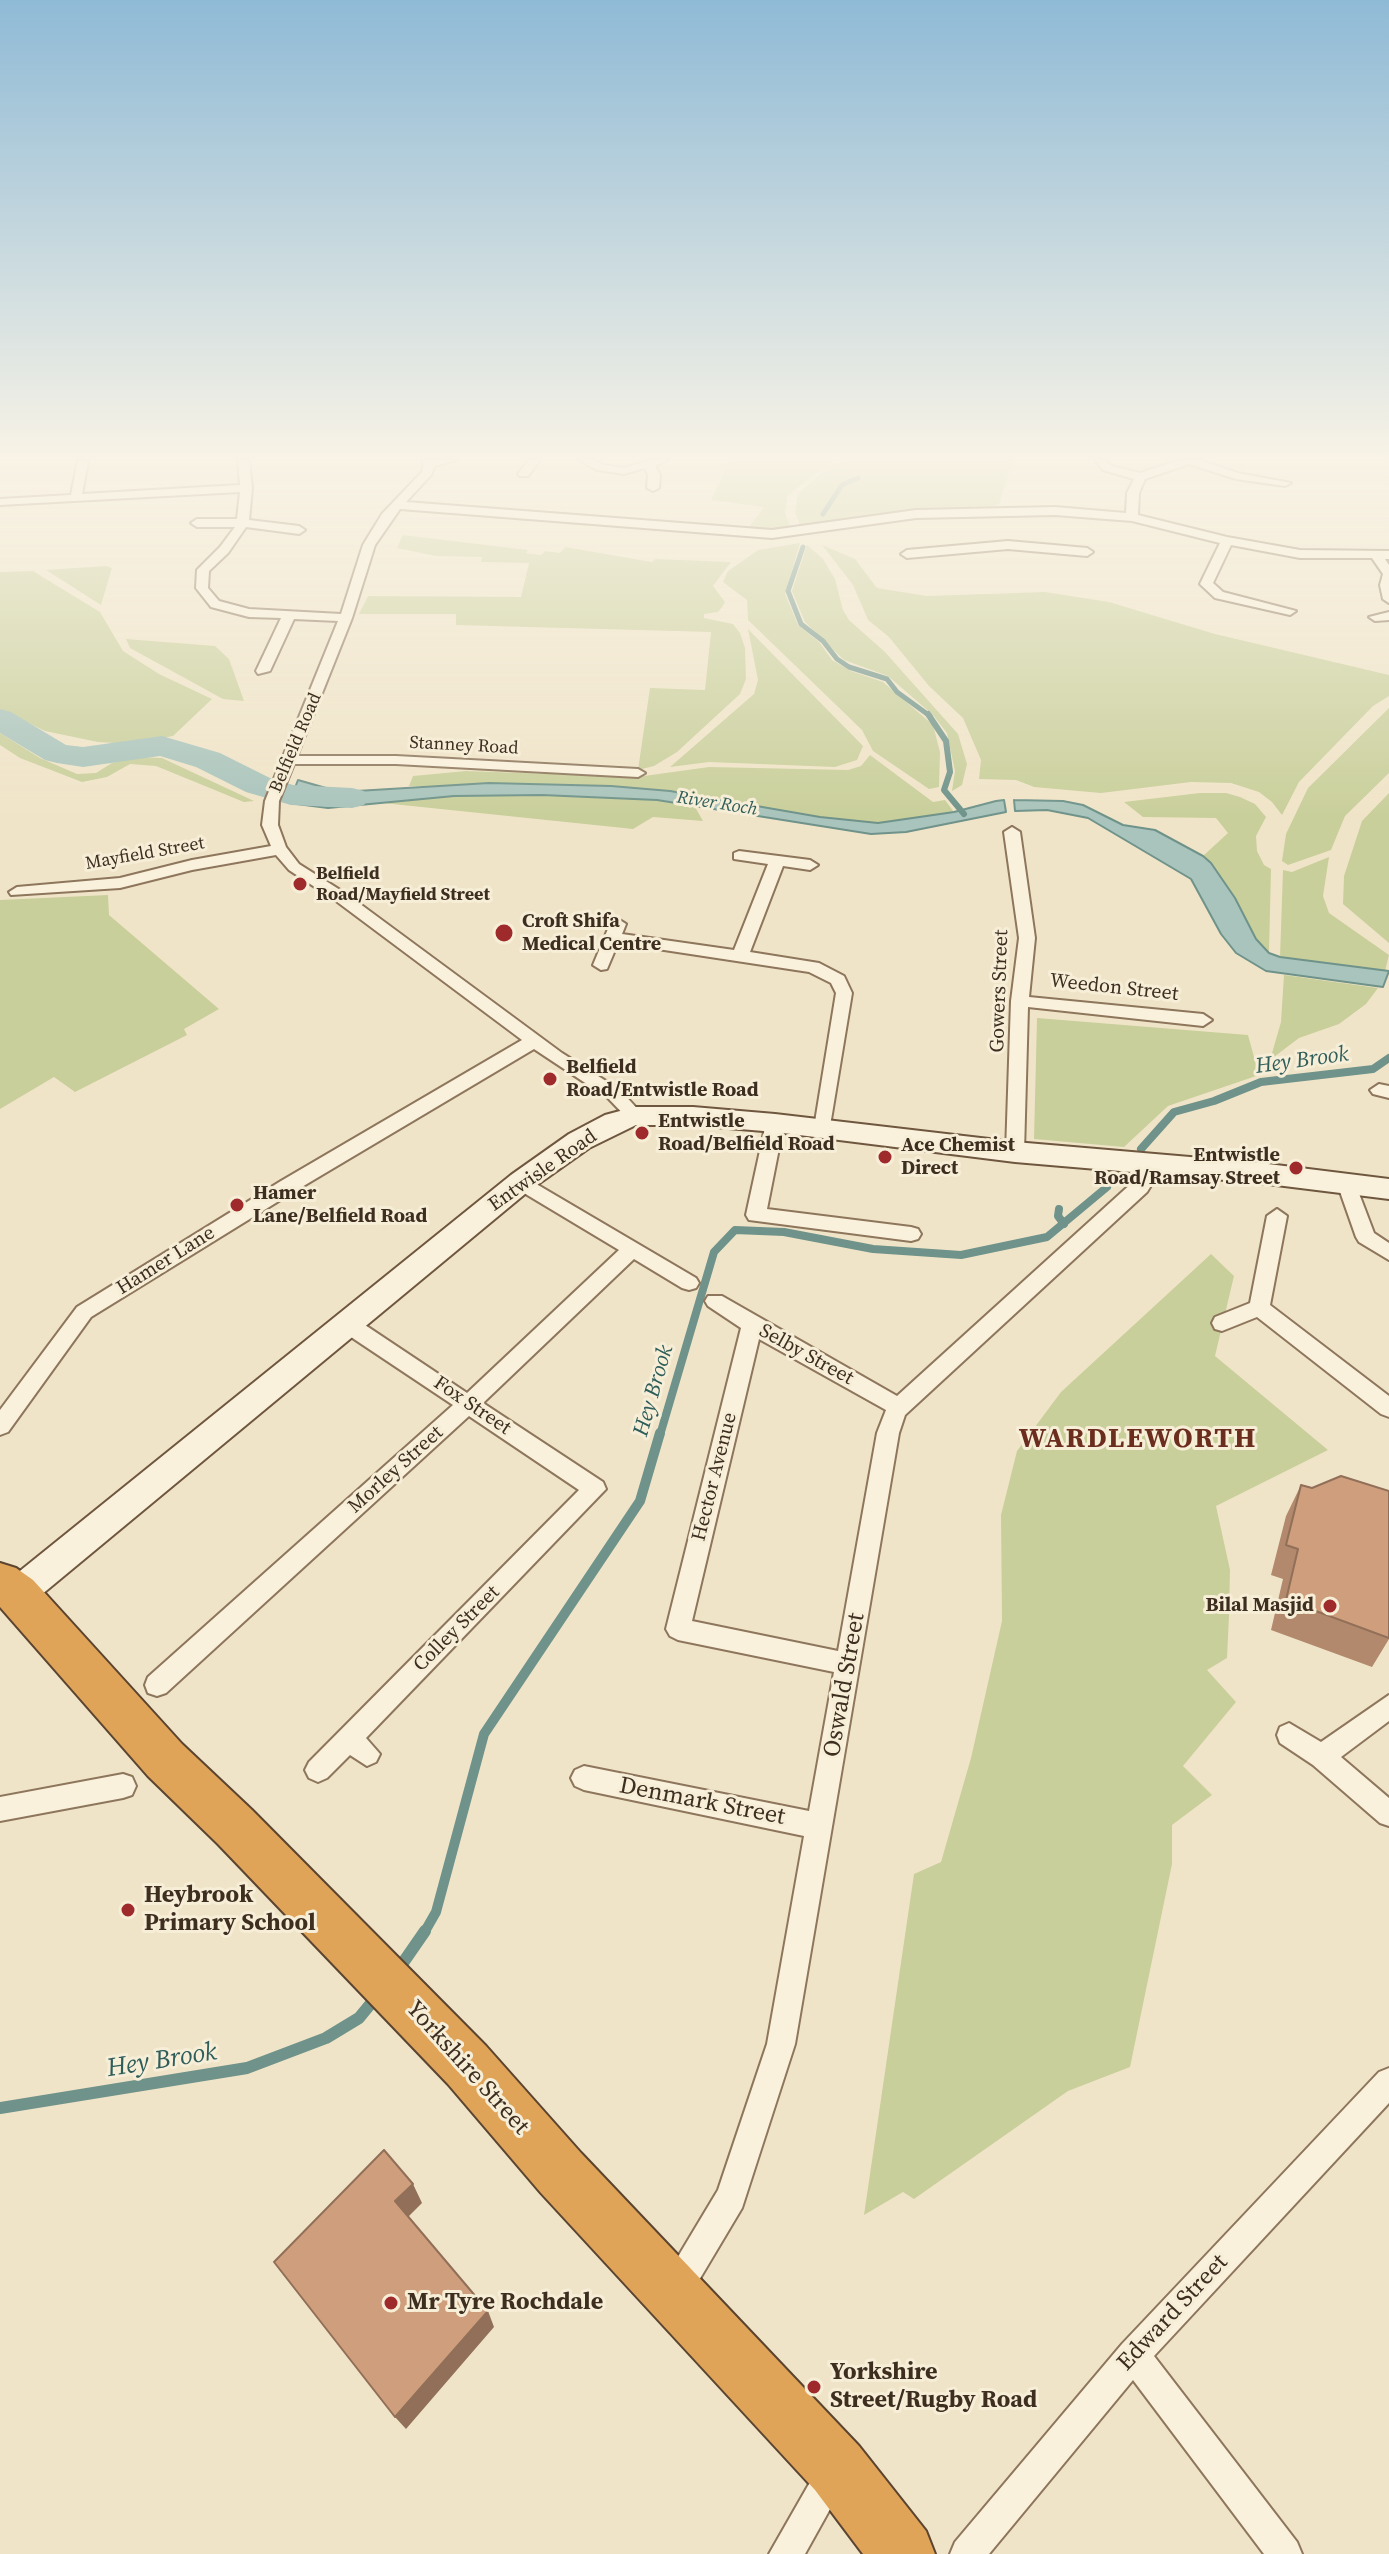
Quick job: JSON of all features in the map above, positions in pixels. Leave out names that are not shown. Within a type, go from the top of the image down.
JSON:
[{"type":"highway","name":"Yorkshire Street","points":[[8,1588],[165,1760],[337,1930],[467,2065],[561,2173],[837,2468],[903,2554]]},
{"type":"main road","name":"Entwisle Road","points":[[8,1588],[349,1325],[521,1182],[579,1141],[615,1122],[635,1116],[693,1116],[775,1123],[1015,1152],[1156,1163],[1389,1189]]},
{"type":"street","points":[[202,579],[202,588],[215,604],[249,613],[346,618]]},
{"type":"street","name":"Belfield Road","points":[[279,848],[270,825],[272,801],[346,618],[358,579]]},
{"type":"street","points":[[1208,579],[1206,584],[1219,595],[1290,611]]},
{"type":"street","points":[[1388,579],[1389,599]]},
{"type":"street","points":[[263,671],[289,615]]},
{"type":"street","name":"Stanney Road","points":[[286,766],[396,760],[638,773]]},
{"type":"street","name":"Gowers Street","points":[[1012,832],[1027,938],[1020,1001],[1015,1152]]},
{"type":"street","points":[[279,848],[294,867],[342,898],[534,1041],[614,1094],[635,1116]]},
{"type":"street","name":"Mayfield Street","points":[[17,892],[120,883],[192,865],[265,854],[279,848]]},
{"type":"street","points":[[739,856],[810,865]]},
{"type":"street","points":[[741,954],[777,861]]},
{"type":"street","points":[[601,965],[615,930],[813,967],[838,980],[844,993],[823,1128]]},
{"type":"street","name":"Weedon Street","points":[[1020,1001],[1203,1020]]},
{"type":"street","name":"Hamer Lane","points":[[0,1426],[84,1312],[288,1186],[534,1041]]},
{"type":"street","points":[[775,1123],[756,1215],[911,1234]]},
{"type":"street","name":"Oswald Street","points":[[673,2294],[731,2197],[781,2044],[888,1433],[899,1407],[1140,1187],[1156,1163]]},
{"type":"street","points":[[521,1182],[689,1283]]},
{"type":"street","points":[[1346,1183],[1366,1237],[1389,1253]]},
{"type":"street","points":[[1259,1308],[1277,1216]]},
{"type":"street","name":"Morley Street","points":[[157,1685],[469,1404],[631,1250]]},
{"type":"street","name":"Selby Street","points":[[715,1301],[899,1407]]},
{"type":"street","points":[[1222,1323],[1259,1308]]},
{"type":"street","points":[[1259,1308],[1389,1408]]},
{"type":"street","name":"Fox Street","points":[[349,1325],[595,1489]]},
{"type":"street","name":"Hector Avenue","points":[[752,1325],[678,1629],[849,1664]]},
{"type":"street","name":"Colley Street","points":[[318,1770],[358,1746],[595,1489]]},
{"type":"street","points":[[1322,1757],[1389,1706]]},
{"type":"street","points":[[1289,1735],[1322,1757],[1389,1814]]},
{"type":"street","name":"Denmark Street","points":[[584,1778],[819,1826]]},
{"type":"street","points":[[0,1809],[123,1786]]},
{"type":"street","name":"Edward Street","points":[[967,2554],[1133,2355],[1388,2084]]},
{"type":"street","points":[[1133,2355],[1285,2554]]},
{"type":"street","points":[[786,2554],[837,2468]]},
{"type":"green space","points":[[0,579],[46,579],[100,612],[123,651],[159,674],[212,699],[173,736],[131,744],[98,742],[45,731],[0,709]]},
{"type":"green space","points":[[60,579],[109,579],[101,605]]},
{"type":"green space","points":[[525,579],[718,579],[713,586],[725,602],[718,612],[704,614],[704,618],[733,624],[740,633],[745,648],[746,679],[740,694],[677,752],[654,766],[638,770],[650,688],[705,690],[711,632],[456,625],[456,614],[359,614],[368,596],[521,597]]},
{"type":"green space","points":[[724,579],[789,579],[785,594],[798,625],[819,642],[832,660],[851,671],[883,682],[933,725],[940,752],[939,787],[929,789],[873,751],[862,730],[748,620],[747,600],[723,582]]},
{"type":"green space","points":[[796,579],[835,579],[843,610],[849,620],[885,652],[958,734],[967,764],[962,785],[952,791],[955,771],[947,733],[933,715],[888,676],[844,660],[805,622],[792,591]]},
{"type":"green space","points":[[848,579],[870,579],[877,588],[927,596],[1045,592],[1109,602],[1215,634],[1389,675],[1389,696],[1373,706],[1299,782],[1282,815],[1259,792],[1231,783],[1191,782],[1101,793],[1034,787],[1016,780],[979,779],[981,760],[963,718],[929,686],[889,637],[868,620]]},
{"type":"green space","points":[[748,629],[863,746],[857,760],[835,767],[709,762],[670,767],[754,694],[758,680]]},
{"type":"green space","points":[[126,639],[215,646],[229,659],[244,701],[223,699],[130,648]]},
{"type":"green space","points":[[1389,708],[1389,773],[1345,816],[1331,850],[1288,865],[1282,861],[1286,834],[1308,788]]},
{"type":"green space","points":[[0,733],[40,758],[77,774],[96,773],[112,763],[135,757],[162,758],[254,801],[244,802],[156,766],[130,764],[107,777],[82,782],[20,758],[0,745]]},
{"type":"green space","points":[[870,755],[933,802],[945,800],[954,812],[878,823],[820,817],[670,791],[611,786],[409,786],[413,776],[466,771],[637,777],[709,767],[848,770],[861,766]]},
{"type":"green space","points":[[1226,793],[1240,797],[1255,804],[1266,817],[1256,836],[1257,851],[1264,865],[1271,869],[1269,953],[1256,939],[1235,898],[1203,856],[1228,833],[1216,818],[1143,817],[1124,802]]},
{"type":"green space","points":[[1389,793],[1389,943],[1343,904],[1344,876],[1362,821]]},
{"type":"green space","points":[[542,795],[657,800],[695,807],[703,821],[653,817],[633,829],[383,803],[454,796]]},
{"type":"green space","points":[[1329,857],[1323,896],[1329,913],[1389,955],[1385,971],[1280,957],[1283,870],[1292,872]]},
{"type":"green space","points":[[108,895],[109,915],[219,1009],[184,1029],[187,1035],[75,1092],[54,1077],[0,1109],[0,900]]},
{"type":"green space","points":[[1284,975],[1378,988],[1366,1004],[1339,1024],[1299,1038],[1270,1060],[1281,1022]]},
{"type":"green space","points":[[1037,1018],[1248,1035],[1259,1075],[1168,1106],[1124,1147],[1034,1139]]},
{"type":"green space","points":[[1211,1254],[1234,1276],[1215,1356],[1328,1450],[1216,1506],[1230,1570],[1227,1658],[1207,1670],[1236,1702],[1183,1766],[1212,1795],[1172,1825],[1172,1864],[1130,2067],[1068,2091],[914,2199],[903,2192],[864,2215],[914,1874],[941,1862],[971,1758],[1002,1621],[1001,1515],[1017,1451],[1061,1392]]},
{"type":"water","points":[[298,780],[340,792],[489,783],[611,786],[670,791],[820,817],[878,823],[954,812],[1004,800],[1006,812],[906,832],[871,834],[657,800],[542,795],[454,796],[328,808],[289,803]]},
{"type":"water","points":[[1014,800],[1063,801],[1083,805],[1123,825],[1155,830],[1211,863],[1235,898],[1256,939],[1269,953],[1389,971],[1383,987],[1266,971],[1236,953],[1221,934],[1191,879],[1088,818],[1047,810],[1015,811]]},
{"type":"building","name":"Bilal Masjid","points":[[1341,1476],[1389,1491],[1389,1638],[1286,1600],[1298,1549],[1286,1545],[1301,1485],[1312,1488]]},
{"type":"building","name":"Mr Tyre Rochdale","points":[[384,2150],[413,2184],[395,2201],[488,2311],[395,2417],[274,2262]]},
{"type":"waterway","points":[[792,579],[788,591],[801,624],[823,641],[837,659],[849,667],[887,679],[897,692],[929,715]]},
{"type":"waterway","points":[[929,715],[946,741],[950,772],[944,790],[964,814]]},
{"type":"waterway","name":"River Roch","points":[[0,719],[57,753],[83,757],[162,746],[208,760],[258,785],[291,795],[352,798]]},
{"type":"waterway","name":"Hey Brook","points":[[1141,1149],[1174,1112],[1214,1101],[1261,1082],[1373,1069],[1389,1058]]},
{"type":"waterway","name":"Hey Brook","points":[[1063,1223],[1107,1187]]},
{"type":"waterway","points":[[1059,1209],[1058,1216],[1063,1223]]},
{"type":"waterway","name":"Hey Brook","points":[[660,1435],[714,1252],[735,1230],[784,1232],[873,1249],[961,1255],[1047,1237],[1063,1223]]},
{"type":"waterway","name":"Hey Brook","points":[[424,1933],[436,1912],[484,1734],[640,1501],[660,1433]]},
{"type":"waterway","points":[[398,1970],[425,1931]]},
{"type":"waterway","name":"Hey Brook","points":[[0,2108],[247,2068],[326,2038],[359,2018],[377,1996]]},
{"type":"place","name":"Belfield Road/Mayfield Street","points":[[300,884]]},
{"type":"place","name":"Croft Shifa Medical Centre","points":[[504,933]]},
{"type":"place","name":"Belfield Road/Entwistle Road","points":[[550,1079]]},
{"type":"place","name":"Entwistle Road/Belfield Road","points":[[642,1133]]},
{"type":"place","name":"Ace Chemist Direct","points":[[885,1157]]},
{"type":"place","name":"Entwistle Road/Ramsay Street","points":[[1296,1168]]},
{"type":"place","name":"Hamer Lane/Belfield Road","points":[[237,1205]]},
{"type":"place","name":"Bilal Masjid","points":[[1330,1606]]},
{"type":"place","name":"Heybrook Primary School","points":[[128,1910]]},
{"type":"place","name":"Mr Tyre Rochdale","points":[[391,2303]]},
{"type":"place","name":"Yorkshire Street/Rugby Road","points":[[814,2387]]},
{"type":"district","name":"WARDLEWORTH","points":[[1138,1440]]}]
